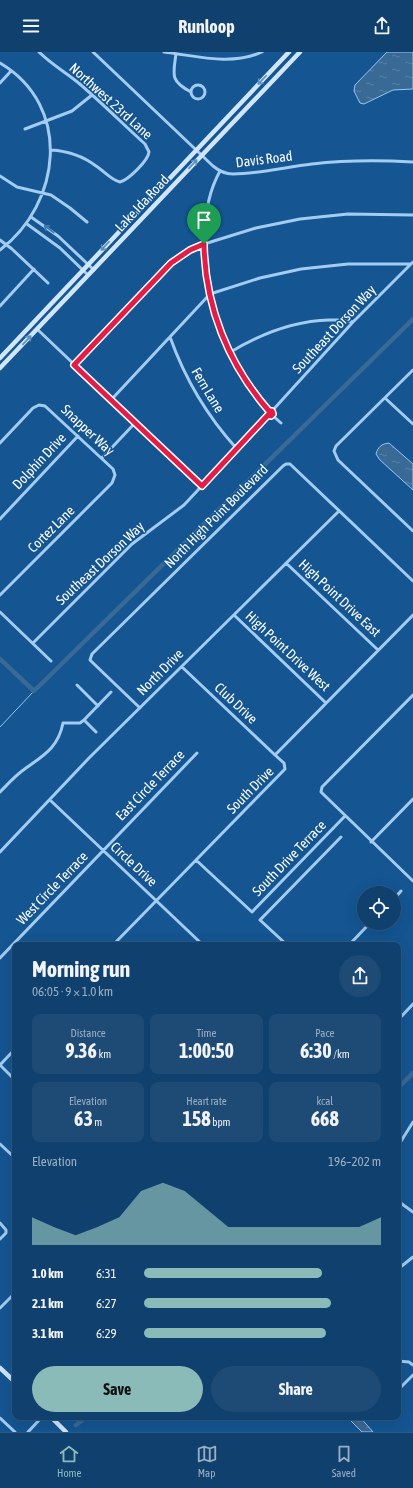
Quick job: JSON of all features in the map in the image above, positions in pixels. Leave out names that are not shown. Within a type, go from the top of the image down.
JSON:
[{"type":"street","name":"Northwest 23rd Lane","points":[[39,52],[54,66],[80,84],[146,144],[149,152],[146,160],[127,179],[123,181],[116,181],[85,159],[65,152],[51,150]]},
{"type":"street","name":"Davis Road","points":[[93,52],[220,171],[229,174],[239,174],[334,162],[369,160],[413,162]]},
{"type":"street","points":[[164,52],[231,60],[262,52]]},
{"type":"street","name":"Lake Ida Road","points":[[0,368],[300,52]]},
{"type":"street","points":[[284,69],[284,61],[288,53]]},
{"type":"street","name":"Lake Ida Road","points":[[0,358],[288,53]]},
{"type":"street","points":[[176,54],[173,72],[174,78],[185,89],[191,92],[194,98],[200,99],[204,97],[206,91],[199,85],[193,87],[191,92]]},
{"type":"street","points":[[0,64],[11,71],[34,95],[46,120],[51,150],[43,193],[31,217],[27,224],[0,250]]},
{"type":"street","points":[[0,83],[11,71]]},
{"type":"street","points":[[25,129],[72,111],[92,95]]},
{"type":"street","points":[[220,171],[214,181],[209,199],[204,244],[210,294],[218,324],[229,353],[251,390],[281,424]]},
{"type":"street","points":[[0,176],[17,187],[51,195],[61,201],[87,222]]},
{"type":"street","points":[[74,365],[171,263],[190,250],[204,244],[256,228],[305,219],[370,214],[413,215]]},
{"type":"street","points":[[31,217],[58,236],[94,270]]},
{"type":"street","points":[[27,224],[60,248],[88,275]]},
{"type":"street","points":[[0,240],[12,249],[48,283]]},
{"type":"street","points":[[111,400],[210,294],[260,278],[301,269],[348,264],[412,263]]},
{"type":"street","name":"Southeast Dorson Way","points":[[33,643],[132,544],[181,507],[202,486],[353,322],[412,263]]},
{"type":"street","points":[[0,306],[34,269]]},
{"type":"street","points":[[229,353],[257,337],[290,326],[324,320],[348,320],[353,322]]},
{"type":"street","points":[[37,330],[202,486]]},
{"type":"street","name":"Fern Lane","points":[[170,337],[182,369],[198,399],[218,427],[237,449]]},
{"type":"street","points":[[413,370],[336,446],[334,451],[338,460],[413,531]]},
{"type":"street","points":[[385,398],[413,424]]},
{"type":"street","name":"Snapper Way","points":[[0,443],[33,408],[39,405],[48,407],[113,469],[115,478]]},
{"type":"street","points":[[102,458],[135,423]]},
{"type":"street","name":"Dolphin Drive","points":[[0,519],[78,436]]},
{"type":"street","name":"North High Point Boulevard","points":[[140,708],[90,660],[92,654],[286,464],[290,464],[413,581]]},
{"type":"street","name":"Cortez Lane","points":[[0,595],[112,483],[115,478]]},
{"type":"street","name":"North Drive","points":[[0,852],[140,708],[339,511]]},
{"type":"street","name":"High Point Drive East","points":[[286,563],[378,650]]},
{"type":"street","points":[[0,612],[51,661]]},
{"type":"street","name":"High Point Drive West","points":[[234,615],[326,703]]},
{"type":"street","name":"South Drive","points":[[117,941],[284,771],[285,766],[275,755],[413,615]]},
{"type":"street","name":"Club Drive","points":[[182,667],[275,755]]},
{"type":"street","points":[[78,685],[98,706]]},
{"type":"street","points":[[0,792],[16,775],[50,750],[61,732],[63,723],[80,723],[111,692]]},
{"type":"street","points":[[413,695],[321,789],[322,795],[413,881]]},
{"type":"street","points":[[84,720],[96,732]]},
{"type":"street","name":"East Circle Terrace","points":[[103,850],[197,753]]},
{"type":"street","points":[[371,842],[413,799]]},
{"type":"street","name":"Circle Drive","points":[[50,800],[200,942]]},
{"type":"street","name":"South Drive Terrace","points":[[196,860],[252,912],[345,816]]},
{"type":"street","points":[[284,942],[260,920],[341,837]]},
{"type":"street","name":"West Circle Terrace","points":[[15,942],[103,850]]},
{"type":"street","points":[[352,942],[363,930]]},
{"type":"street","name":"West Circle Terrace","points":[[0,958],[12,945]]},
{"type":"street","points":[[401,1017],[413,1004]]},
{"type":"street","points":[[12,1052],[0,1065],[12,1077]]},
{"type":"street","points":[[401,1141],[413,1122]]},
{"type":"street","points":[[0,1144],[12,1155]]},
{"type":"street","points":[[401,1203],[412,1211]]},
{"type":"street","points":[[0,1223],[5,1228],[6,1233],[0,1239]]},
{"type":"street","points":[[401,1267],[413,1257]]},
{"type":"street","points":[[0,1308],[12,1296]]},
{"type":"street","points":[[401,1361],[412,1364]]},
{"type":"street","points":[[0,1368],[12,1379]]},
{"type":"street","points":[[401,1387],[413,1375]]},
{"type":"street","points":[[0,1418],[15,1432]]},
{"type":"street","points":[[28,1432],[39,1420]]},
{"type":"street","points":[[54,1420],[66,1432]]},
{"type":"water","points":[[387,52],[413,52],[413,89],[393,90],[364,104],[360,103],[354,91],[355,85]]},
{"type":"water","points":[[389,443],[413,464],[413,490],[380,460],[376,454],[380,446]]},
{"type":"water","points":[[350,1420],[363,1420],[373,1432],[362,1432]]},
{"type":"waterway","points":[[0,659],[34,691],[413,319]]},
{"type":"waterway","points":[[0,727],[34,691]]},
{"type":"waterway","points":[[401,1085],[413,1073]]},
{"type":"waterway","points":[[76,1425],[82,1420]]},
{"type":"route","points":[[204,244],[207,278],[213,309],[229,353],[251,390],[269,411],[270,410],[273,412],[273,414],[271,416],[268,415],[202,486],[74,365],[163,270],[177,258],[204,244]]}]
